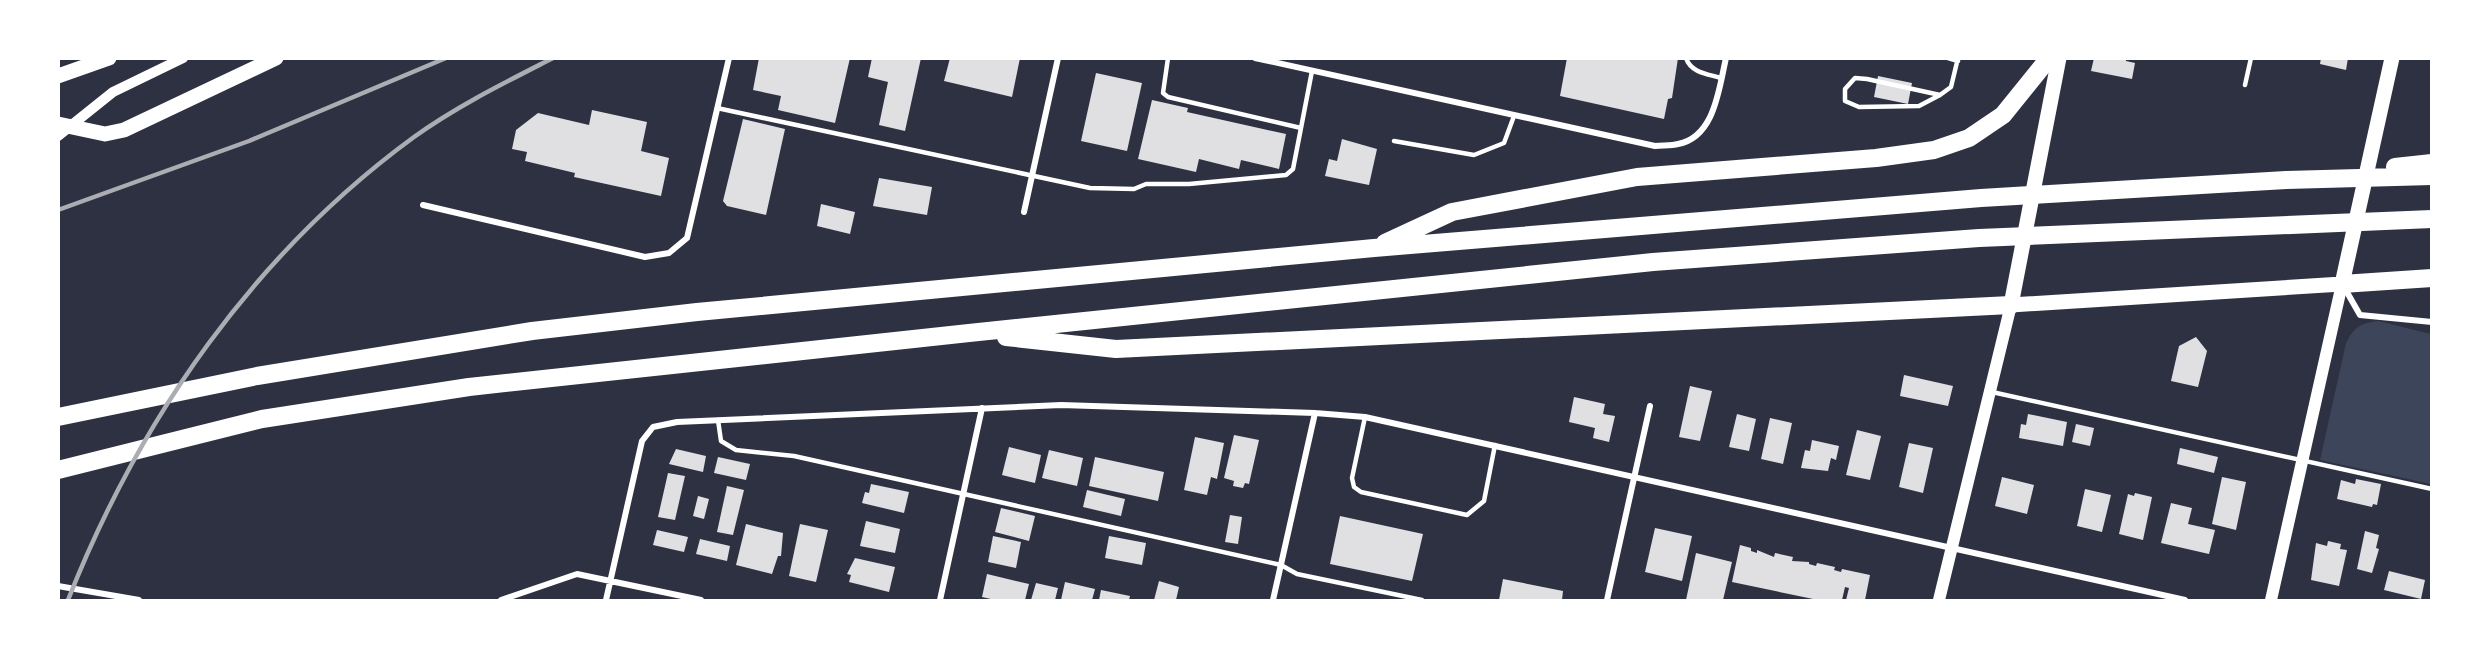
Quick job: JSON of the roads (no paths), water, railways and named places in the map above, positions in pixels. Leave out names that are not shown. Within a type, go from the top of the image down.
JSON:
[{"type":"highway","points":[[1374,248],[1452,212],[1637,177],[1876,158],[1935,150],[1969,138],[2003,115],[2049,58]]},
{"type":"highway","points":[[2286,180],[2432,163]]},
{"type":"highway","points":[[58,417],[257,376],[532,331],[697,312],[1374,248],[1981,198],[2286,180],[2432,176]]},
{"type":"highway","points":[[58,470],[262,419],[458,389],[969,333],[1653,262],[1979,238],[2432,219]]},
{"type":"highway","points":[[2342,284],[2432,278]]},
{"type":"highway","points":[[969,333],[1116,349],[2011,305]]},
{"type":"main road","points":[[58,76],[109,58]]},
{"type":"main road","points":[[58,124],[100,133],[124,130],[276,58]]},
{"type":"main road","points":[[1939,600],[2011,305],[2060,58]]},
{"type":"main road","points":[[2271,600],[2392,58]]},
{"type":"main road","points":[[2011,305],[2342,284],[2432,285]]},
{"type":"street","points":[[58,136],[113,92],[183,58]]},
{"type":"street","points":[[423,205],[645,256],[669,254],[687,238],[729,58]]},
{"type":"street","points":[[1024,213],[1058,58]]},
{"type":"street","points":[[1255,58],[1514,117],[1655,146],[1680,144],[1697,133],[1711,117],[1726,58]]},
{"type":"street","points":[[2342,284],[2360,315],[2432,322]]},
{"type":"street","points":[[606,600],[641,446],[649,430],[669,423],[717,420],[1061,405],[1315,413],[1365,417],[2185,600]]},
{"type":"street","points":[[1606,600],[1650,406]]},
{"type":"street","points":[[940,600],[982,408]]},
{"type":"street","points":[[1273,600],[1315,413]]},
{"type":"street","points":[[501,600],[572,574],[611,580],[701,600]]},
{"type":"street","points":[[58,585],[139,600]]},
{"type":"lane","points":[[1168,58],[1162,86],[1163,93],[1168,97],[1301,128]]},
{"type":"lane","points":[[1686,58],[1689,66],[1697,71],[1722,78]]},
{"type":"lane","points":[[1940,95],[1855,78],[1845,89],[1845,101],[1859,107],[1919,106],[1940,95],[1951,87],[1958,60],[1948,58]]},
{"type":"lane","points":[[2245,85],[2251,58]]},
{"type":"lane","points":[[717,108],[1032,177],[1090,188],[1134,189],[1146,183],[1189,184],[1286,175],[1293,169],[1312,71]]},
{"type":"lane","points":[[1394,141],[1474,155],[1504,143],[1514,117]]},
{"type":"lane","points":[[1990,391],[2432,489]]},
{"type":"lane","points":[[1365,417],[1352,478],[1354,487],[1361,492],[1467,515],[1484,501],[1495,445]]},
{"type":"lane","points":[[717,420],[720,438],[732,449],[794,456],[1281,566],[1297,574],[1422,600]]},
{"type":"railway","points":[[58,210],[249,141],[446,58]]},
{"type":"railway","points":[[68,600],[97,533],[130,467],[167,404],[208,344],[254,286],[303,233],[356,183],[414,137],[464,105],[553,58]]}]
